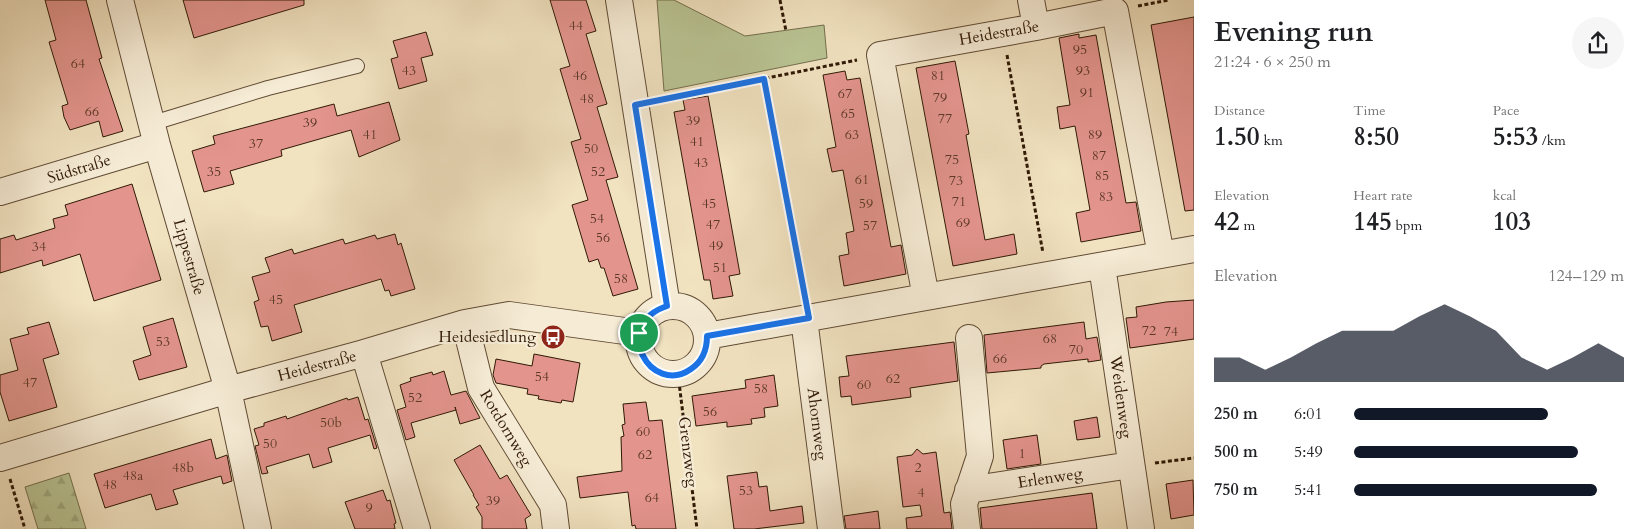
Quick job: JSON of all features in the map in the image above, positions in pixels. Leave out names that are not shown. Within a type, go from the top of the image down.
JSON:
[{"type":"street","name":"Lippestraße","points":[[120,0],[155,134],[228,390]]},
{"type":"street","points":[[619,0],[667,306]]},
{"type":"street","points":[[1031,0],[1036,27]]},
{"type":"street","points":[[1115,10],[1161,255]]},
{"type":"street","name":"Heidestraße","points":[[880,55],[1036,27],[1115,10]]},
{"type":"street","points":[[880,55],[926,297]]},
{"type":"street","name":"Südstraße","points":[[0,192],[155,134]]},
{"type":"street","points":[[707,336],[1194,249]]},
{"type":"street","name":"Weidenweg","points":[[1102,266],[1140,529]]},
{"type":"street","points":[[667,306],[678,306],[693,313],[704,325],[707,336],[707,347],[697,365],[688,371],[678,374],[667,374],[647,364],[638,344],[642,323],[657,309],[667,306]]},
{"type":"street","name":"Heidestraße","points":[[1,457],[465,323],[509,315],[639,333]]},
{"type":"street","name":"Ahornweg","points":[[806,318],[831,529]]},
{"type":"street","name":"Rotdornweg","points":[[465,323],[482,388],[553,505],[556,529]]},
{"type":"street","points":[[967,529],[964,504],[980,456],[969,338]]},
{"type":"street","points":[[364,353],[417,529]]},
{"type":"street","points":[[228,390],[258,529]]},
{"type":"street","name":"Erlenweg","points":[[968,490],[1131,465]]},
{"type":"lane","points":[[155,134],[268,88],[357,66]]},
{"type":"path","points":[[780,0],[786,31]]},
{"type":"path","points":[[1115,10],[1169,0]]},
{"type":"path","points":[[1003,32],[1047,275]]},
{"type":"path","points":[[635,105],[880,55]]},
{"type":"path","points":[[764,79],[806,318]]},
{"type":"path","name":"Grenzweg","points":[[678,374],[697,529]]},
{"type":"path","points":[[1,457],[25,529]]},
{"type":"path","points":[[1131,465],[1194,458]]},
{"type":"green space","points":[[657,0],[674,0],[745,36],[824,25],[827,58],[664,91]]},
{"type":"green space","points":[[69,473],[86,529],[38,529],[25,487]]},
{"type":"building","points":[[45,0],[86,0],[102,58],[99,59],[123,131],[103,137],[99,121],[70,130],[64,117],[62,106],[68,104],[49,42],[56,40]]},
{"type":"building","points":[[183,0],[304,0],[304,5],[194,38]]},
{"type":"building","points":[[550,0],[586,0],[596,31],[586,34],[607,104],[597,107],[618,177],[606,180],[638,289],[613,296],[604,268],[601,268],[598,259],[589,262],[572,205],[588,200],[571,142],[581,139],[560,69],[570,66]]},
{"type":"building","points":[[1194,17],[1194,210],[1185,211],[1151,25]]},
{"type":"building","points":[[426,32],[433,55],[421,58],[427,81],[399,89],[391,59],[398,57],[393,41]]},
{"type":"building","points":[[1079,34],[1079,38],[1096,35],[1126,203],[1136,202],[1141,231],[1081,242],[1076,213],[1090,210],[1075,126],[1060,129],[1057,107],[1070,105],[1059,38]]},
{"type":"building","points":[[955,61],[969,134],[966,135],[985,240],[1014,234],[1017,254],[953,266],[916,68]]},
{"type":"building","points":[[845,71],[847,80],[860,78],[891,247],[901,245],[906,274],[844,286],[839,256],[849,254],[846,233],[854,231],[843,170],[832,172],[827,149],[836,147],[823,75]]},
{"type":"building","points":[[708,96],[740,274],[729,276],[733,296],[713,299],[710,280],[704,280],[674,112],[685,110],[683,100]]},
{"type":"building","points":[[389,102],[400,140],[359,157],[351,130],[281,150],[282,156],[230,171],[234,184],[204,192],[192,151],[215,144],[213,136],[334,104],[337,116]]},
{"type":"building","points":[[132,184],[161,280],[94,301],[80,254],[43,266],[42,260],[0,273],[0,239],[14,235],[16,240],[55,228],[53,219],[68,215],[65,205]]},
{"type":"building","points":[[395,234],[398,245],[401,243],[415,289],[391,296],[389,290],[385,291],[381,279],[294,305],[302,332],[272,341],[268,326],[261,327],[254,302],[259,300],[252,277],[270,272],[265,258],[292,249],[294,254],[343,239],[345,244],[375,235],[377,239]]},
{"type":"building","points":[[1194,300],[1194,339],[1130,348],[1126,318],[1137,317],[1136,307]]},
{"type":"building","points":[[173,318],[187,367],[139,380],[133,361],[151,355],[143,327]]},
{"type":"building","points":[[49,322],[59,354],[43,359],[57,407],[9,421],[0,392],[0,375],[18,370],[10,339],[29,334],[27,328]]},
{"type":"building","points":[[1084,322],[1086,339],[1097,337],[1101,360],[1088,362],[1088,359],[1044,364],[1041,368],[987,373],[984,335]]},
{"type":"building","points":[[954,342],[958,381],[910,388],[911,397],[852,405],[851,396],[841,397],[839,377],[849,376],[846,356]]},
{"type":"building","points":[[534,354],[580,363],[573,402],[562,400],[561,403],[538,399],[539,396],[527,394],[528,389],[496,383],[493,375],[496,359],[532,366]]},
{"type":"building","points":[[444,371],[451,395],[466,391],[480,418],[460,424],[456,410],[411,423],[415,437],[406,440],[397,410],[406,407],[400,385],[411,381],[410,378],[432,372],[433,375]]},
{"type":"building","points":[[774,375],[778,406],[764,408],[765,417],[751,419],[752,424],[727,427],[727,422],[696,426],[692,396],[746,388],[745,380]]},
{"type":"building","points":[[358,397],[365,420],[368,419],[377,448],[374,449],[370,435],[328,448],[332,462],[313,468],[309,454],[266,467],[268,473],[262,474],[255,446],[259,445],[254,429],[264,426],[264,423],[286,416],[287,419],[347,398],[348,400]]},
{"type":"building","points":[[646,402],[649,421],[662,420],[676,529],[636,529],[635,525],[632,526],[628,492],[580,498],[577,477],[622,471],[621,437],[624,436],[622,425],[625,424],[623,404]]},
{"type":"building","points":[[1097,417],[1100,437],[1077,440],[1074,421]]},
{"type":"building","points":[[1037,435],[1041,464],[1007,469],[1003,440]]},
{"type":"building","points":[[211,439],[216,459],[227,455],[232,481],[223,484],[221,476],[173,490],[178,504],[156,510],[151,494],[105,508],[94,474]]},
{"type":"building","points":[[480,445],[500,479],[507,475],[531,515],[525,519],[527,529],[482,529],[482,517],[476,507],[479,505],[454,460]]},
{"type":"building","points":[[917,449],[923,454],[936,452],[944,513],[950,512],[952,529],[907,529],[906,518],[922,516],[920,505],[903,507],[897,457],[912,455]]},
{"type":"building","points":[[757,472],[759,487],[767,486],[770,511],[802,506],[804,523],[754,529],[734,529],[727,476]]},
{"type":"building","points":[[1193,480],[1194,515],[1171,519],[1166,484]]},
{"type":"building","points":[[383,490],[387,501],[390,500],[396,523],[394,524],[395,529],[355,529],[345,502]]},
{"type":"building","points":[[1092,493],[1097,529],[982,529],[980,508]]},
{"type":"building","points":[[878,511],[880,529],[846,529],[844,516]]},
{"type":"place","name":"Heidesiedlung","points":[[553,337]]},
{"type":"route","points":[[764,79],[809,318],[707,336],[707,347],[697,365],[688,371],[678,374],[656,371],[647,364],[638,344],[639,333],[642,323],[649,315],[657,309],[667,306],[635,105],[764,79]]}]
